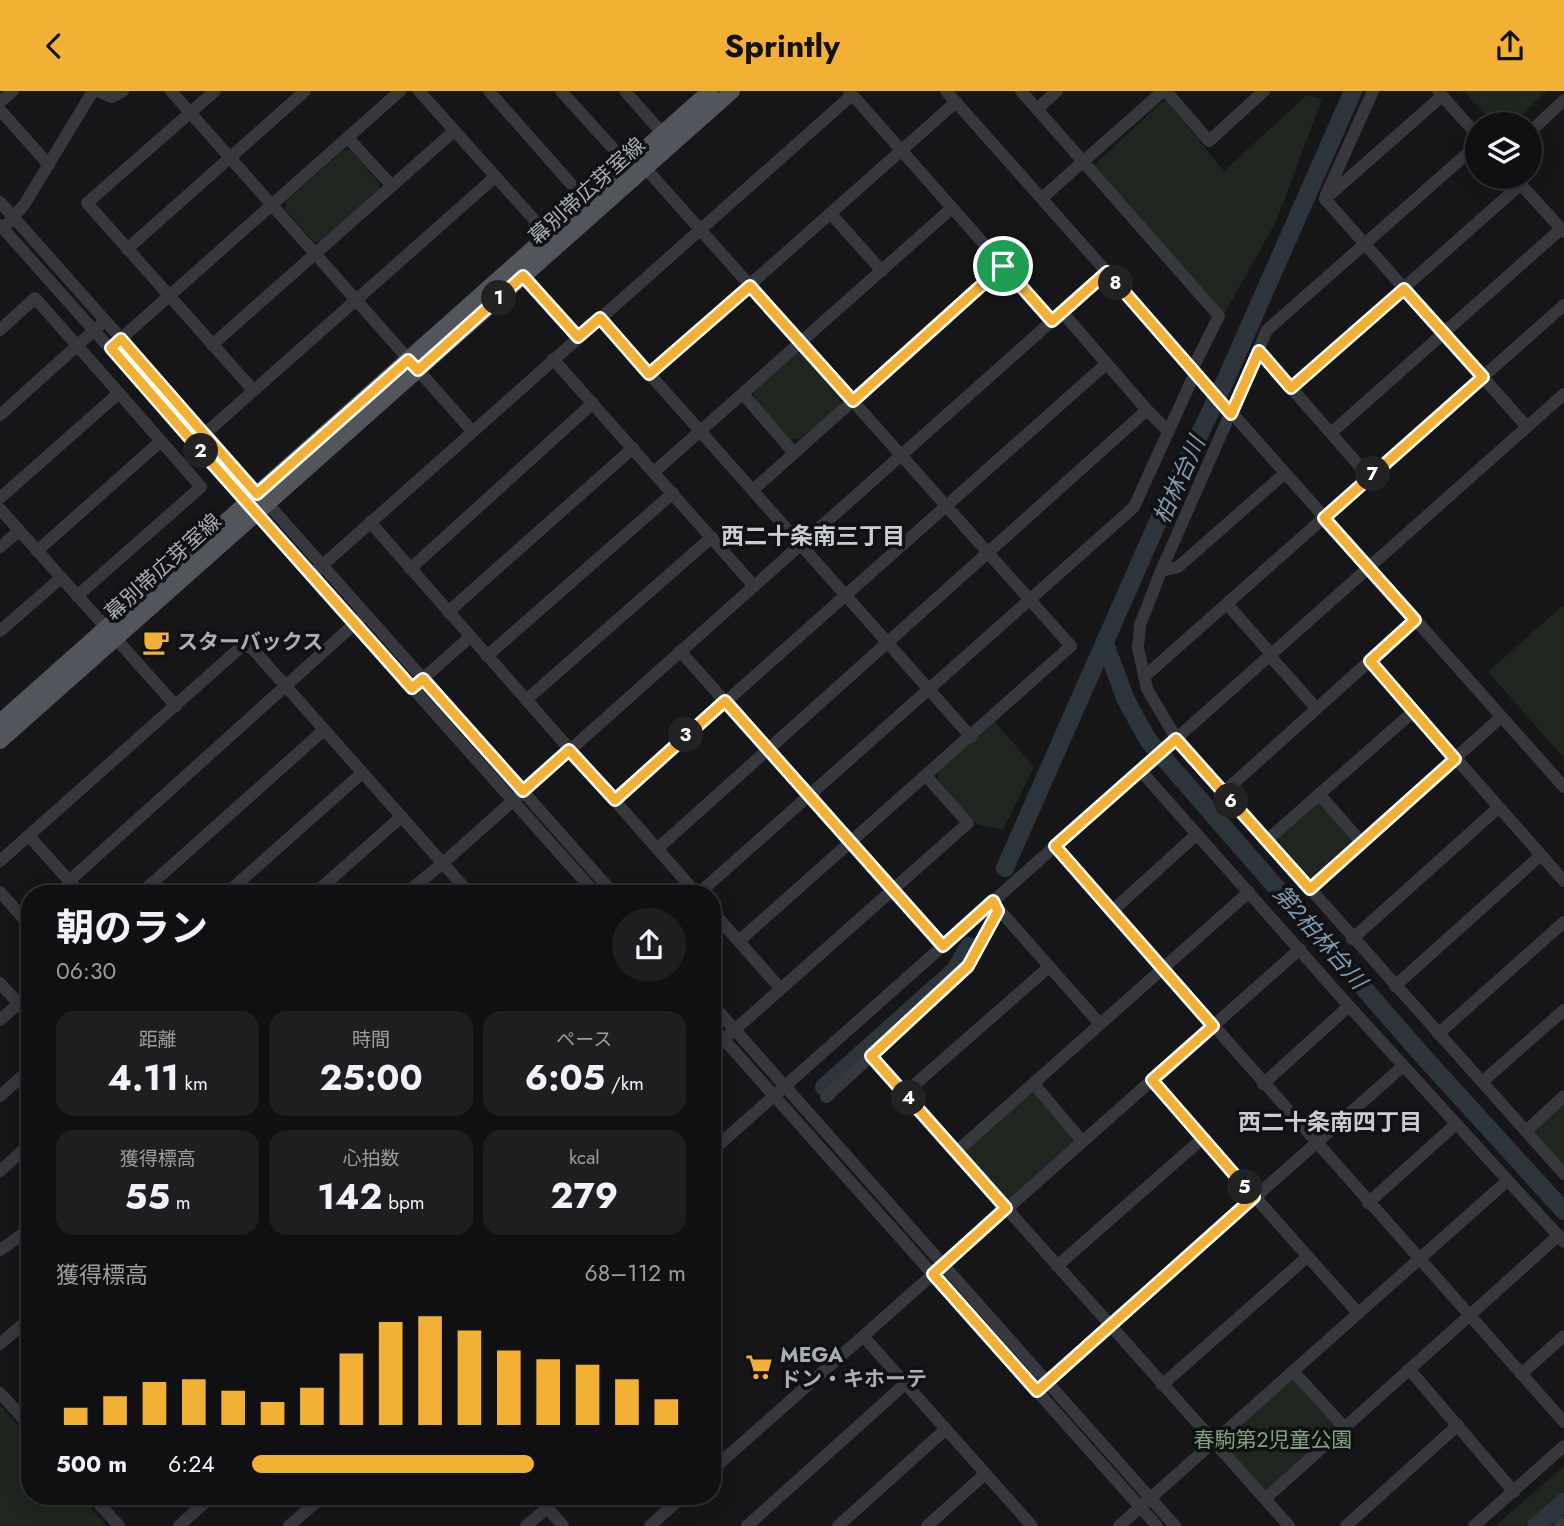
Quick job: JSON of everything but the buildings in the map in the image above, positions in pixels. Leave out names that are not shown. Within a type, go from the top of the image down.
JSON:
[{"type":"main road","name":"幕別帯広芽室線","points":[[552,240],[586,201],[732,91]]},
{"type":"main road","name":"幕別帯広芽室線","points":[[0,741],[110,634],[519,271],[636,163],[662,133],[707,92]]},
{"type":"main road","name":"幕別帯広芽室線","points":[[0,722],[110,634]]},
{"type":"street","points":[[0,102],[13,91]]},
{"type":"street","points":[[123,91],[112,97],[95,91],[24,205],[1,227],[111,348],[199,438],[257,504],[311,576],[588,885]]},
{"type":"street","points":[[171,91],[472,431]]},
{"type":"street","points":[[215,91],[88,203],[253,390]]},
{"type":"street","points":[[127,249],[306,91]]},
{"type":"street","points":[[111,348],[400,91]]},
{"type":"street","points":[[419,91],[552,240]]},
{"type":"street","points":[[489,91],[586,201]]},
{"type":"street","points":[[561,91],[700,229],[1070,646],[739,941]]},
{"type":"street","points":[[625,91],[662,133]]},
{"type":"street","points":[[707,885],[1134,507],[1197,375],[1219,316],[1021,91]]},
{"type":"street","points":[[1037,109],[1057,91]]},
{"type":"street","points":[[1042,198],[1164,91],[1209,141],[1264,91]]},
{"type":"street","points":[[1325,199],[1373,91]]},
{"type":"street","points":[[311,576],[851,93],[1003,266],[1106,364],[1168,431]]},
{"type":"street","points":[[1325,199],[1440,93],[1465,121]]},
{"type":"street","points":[[649,374],[902,151],[951,95],[1564,787]]},
{"type":"street","points":[[1542,122],[1562,106]]},
{"type":"street","points":[[0,110],[49,165]]},
{"type":"street","points":[[212,345],[454,131]]},
{"type":"street","points":[[348,138],[391,186]]},
{"type":"street","points":[[1465,156],[1268,330],[1227,409],[1140,625],[1138,647],[1147,689],[1171,743],[1224,792],[1352,939],[1564,1174]]},
{"type":"street","points":[[199,438],[495,177]]},
{"type":"street","points":[[1291,388],[1404,289],[1510,189]]},
{"type":"street","points":[[1331,433],[1562,230],[1525,189]]},
{"type":"street","points":[[1325,199],[1527,427]]},
{"type":"street","points":[[0,202],[121,339],[199,438]]},
{"type":"street","points":[[654,472],[953,208]]},
{"type":"street","points":[[831,214],[881,271]]},
{"type":"street","points":[[753,490],[1003,266]]},
{"type":"street","points":[[519,271],[578,337]]},
{"type":"street","points":[[416,885],[1107,272]]},
{"type":"street","points":[[0,330],[35,298],[201,487],[77,596]]},
{"type":"street","points":[[1144,677],[1564,305]]},
{"type":"street","points":[[600,318],[971,737]]},
{"type":"street","points":[[0,415],[105,321]]},
{"type":"street","points":[[1259,351],[1370,478]]},
{"type":"street","points":[[553,359],[754,586]]},
{"type":"street","points":[[615,800],[1106,364]]},
{"type":"street","points":[[0,498],[119,393]]},
{"type":"street","points":[[743,394],[794,453]]},
{"type":"street","points":[[721,1143],[943,946],[996,906],[1055,846],[1564,394]]},
{"type":"street","points":[[410,569],[593,404]]},
{"type":"street","points":[[657,849],[1147,410]]},
{"type":"street","points":[[37,551],[161,441]]},
{"type":"street","points":[[448,613],[633,448]]},
{"type":"street","points":[[1161,571],[1178,567],[1285,473]]},
{"type":"street","points":[[486,656],[673,493]]},
{"type":"street","points":[[257,504],[322,566],[606,885]]},
{"type":"street","points":[[0,509],[176,706]]},
{"type":"street","points":[[370,522],[689,885]]},
{"type":"street","points":[[0,547],[19,531]]},
{"type":"street","points":[[526,700],[712,537]]},
{"type":"street","points":[[0,631],[61,578]]},
{"type":"street","points":[[1227,604],[1316,708]]},
{"type":"street","points":[[69,881],[365,614]]},
{"type":"street","points":[[1224,792],[1415,620]]},
{"type":"street","points":[[412,688],[470,637]]},
{"type":"street","points":[[0,862],[241,647],[251,647],[462,885]]},
{"type":"street","points":[[680,651],[943,946]]},
{"type":"street","points":[[1370,661],[1564,881]]},
{"type":"street","points":[[1266,841],[1413,711]]},
{"type":"street","points":[[1310,889],[1501,717]]},
{"type":"street","points":[[150,885],[324,730]]},
{"type":"street","points":[[1145,766],[1197,834],[1561,1239],[1469,1316],[1265,1499]]},
{"type":"street","points":[[236,885],[362,773]]},
{"type":"street","points":[[724,1039],[968,823],[926,776]]},
{"type":"street","points":[[1320,794],[1362,843]]},
{"type":"street","points":[[1352,939],[1499,808]]},
{"type":"street","points":[[324,885],[401,817]]},
{"type":"street","points":[[1111,912],[1197,834]]},
{"type":"street","points":[[29,836],[73,885]]},
{"type":"street","points":[[1055,846],[1564,1422]]},
{"type":"street","points":[[1395,986],[1541,855]]},
{"type":"street","points":[[0,892],[21,916]]},
{"type":"street","points":[[956,1152],[1249,892]]},
{"type":"street","points":[[996,906],[1100,1024]]},
{"type":"street","points":[[826,1097],[968,966],[996,906]]},
{"type":"street","points":[[721,921],[780,988]]},
{"type":"street","points":[[1438,1034],[1564,922]]},
{"type":"street","points":[[721,1462],[1300,949]]},
{"type":"street","points":[[905,1093],[1049,967]]},
{"type":"street","points":[[0,983],[21,1005]]},
{"type":"street","points":[[0,1020],[19,1003]]},
{"type":"street","points":[[1263,1084],[1349,1006]]},
{"type":"street","points":[[1482,1082],[1564,1010]]},
{"type":"street","points":[[721,1014],[779,1091],[933,1274],[1037,1391],[1145,1502],[1175,1526]]},
{"type":"street","points":[[721,1036],[779,1091],[943,1265],[1048,1382],[1145,1502],[1157,1526]]},
{"type":"street","points":[[871,1056],[1289,1526]]},
{"type":"street","points":[[1037,1391],[1403,1066]]},
{"type":"street","points":[[0,1096],[21,1077]]},
{"type":"street","points":[[1152,1080],[1358,1313]]},
{"type":"street","points":[[1034,1084],[1082,1141]]},
{"type":"street","points":[[1526,1131],[1564,1096]]},
{"type":"street","points":[[1368,1203],[1456,1124]]},
{"type":"street","points":[[1057,1266],[1203,1138]]},
{"type":"street","points":[[0,1171],[21,1152]]},
{"type":"street","points":[[1119,1526],[1507,1181]]},
{"type":"street","points":[[0,1250],[21,1235]]},
{"type":"street","points":[[1162,1385],[1307,1257]]},
{"type":"street","points":[[0,1344],[21,1326]]},
{"type":"street","points":[[1521,1374],[1564,1336]]},
{"type":"street","points":[[864,1337],[1026,1524]]},
{"type":"street","points":[[1409,1369],[1514,1492]]},
{"type":"street","points":[[1293,1371],[1344,1427]]},
{"type":"street","points":[[747,1526],[905,1384]]},
{"type":"street","points":[[0,1393],[21,1416]]},
{"type":"street","points":[[18,1413],[21,1410]]},
{"type":"street","points":[[1346,1526],[1362,1521],[1458,1425]]},
{"type":"street","points":[[838,1526],[946,1429]]},
{"type":"street","points":[[1474,1526],[1564,1446]]},
{"type":"street","points":[[927,1526],[985,1474]]},
{"type":"street","points":[[100,1505],[119,1526]]},
{"type":"street","points":[[179,1526],[202,1505]]},
{"type":"street","points":[[289,1526],[313,1505]]},
{"type":"street","points":[[544,1505],[563,1526]]},
{"type":"street","points":[[650,1526],[673,1505]]},
{"type":"street","points":[[526,1526],[547,1508]]},
{"type":"street","points":[[1560,1526],[1564,1522]]},
{"type":"green space","points":[[1464,91],[1547,91],[1525,112],[1484,112]]},
{"type":"green space","points":[[1307,95],[1322,99],[1276,222],[1224,314],[1094,165],[1165,99],[1224,171]]},
{"type":"green space","points":[[350,149],[380,184],[379,191],[324,241],[314,242],[285,209],[286,201],[344,150]]},
{"type":"green space","points":[[797,353],[804,353],[839,395],[840,405],[800,439],[791,440],[755,400],[753,391]]},
{"type":"green space","points":[[1562,606],[1564,608],[1564,758],[1488,672]]},
{"type":"green space","points":[[995,722],[1034,767],[1003,830],[977,824],[938,780],[939,771]]},
{"type":"green space","points":[[1319,800],[1352,840],[1352,845],[1313,881],[1307,880],[1281,851],[1278,837]]},
{"type":"green space","points":[[1034,1090],[1076,1142],[1009,1201],[1005,1201],[961,1151]]},
{"type":"green space","points":[[1564,1103],[1564,1165],[1536,1133],[1536,1128]]},
{"type":"green space","name":"春駒第2児童公園","points":[[1289,1379],[1295,1380],[1336,1423],[1335,1431],[1270,1490],[1263,1490],[1221,1442]]},
{"type":"green space","points":[[0,1405],[21,1429],[21,1505],[88,1505],[107,1526],[0,1526]]},
{"type":"green space","points":[[1564,1466],[1564,1517],[1554,1526],[1495,1526]]},
{"type":"waterway","name":"柏林台川","points":[[1005,868],[1353,91]]},
{"type":"waterway","name":"第２柏林台川","points":[[1105,644],[1126,700],[1148,740],[1422,1055],[1564,1211]]},
{"type":"waterway","name":"柏林台川","points":[[824,1087],[955,970],[969,946]]},
{"type":"waterway","name":"第２柏林台川","points":[[1536,1526],[1564,1502]]},
{"type":"place","name":"スターバックス","points":[[156,642]]},
{"type":"place","name":"MEGA ドン・キホーテ","points":[[759,1367]]},
{"type":"district","name":"西二十条南三丁目","points":[[813,536]]},
{"type":"district","name":"西二十条南四丁目","points":[[1330,1122]]},
{"type":"route","points":[[1003,266],[853,401],[750,286],[649,374],[600,318],[578,337],[523,276],[418,370],[408,360],[257,494],[204,434],[194,443],[111,348],[121,339],[204,434],[194,443],[247,504],[412,688],[423,679],[523,791],[569,750],[615,800],[725,701],[943,946],[993,901],[998,911],[968,966],[871,1056],[1006,1208],[933,1274],[1037,1391],[1254,1197],[1152,1080],[1213,1026],[1055,846],[1176,739],[1310,889],[1455,759],[1370,661],[1415,620],[1324,518],[1483,377],[1404,289],[1291,388],[1259,351],[1231,414],[1107,272],[1052,321],[1003,266]]}]
